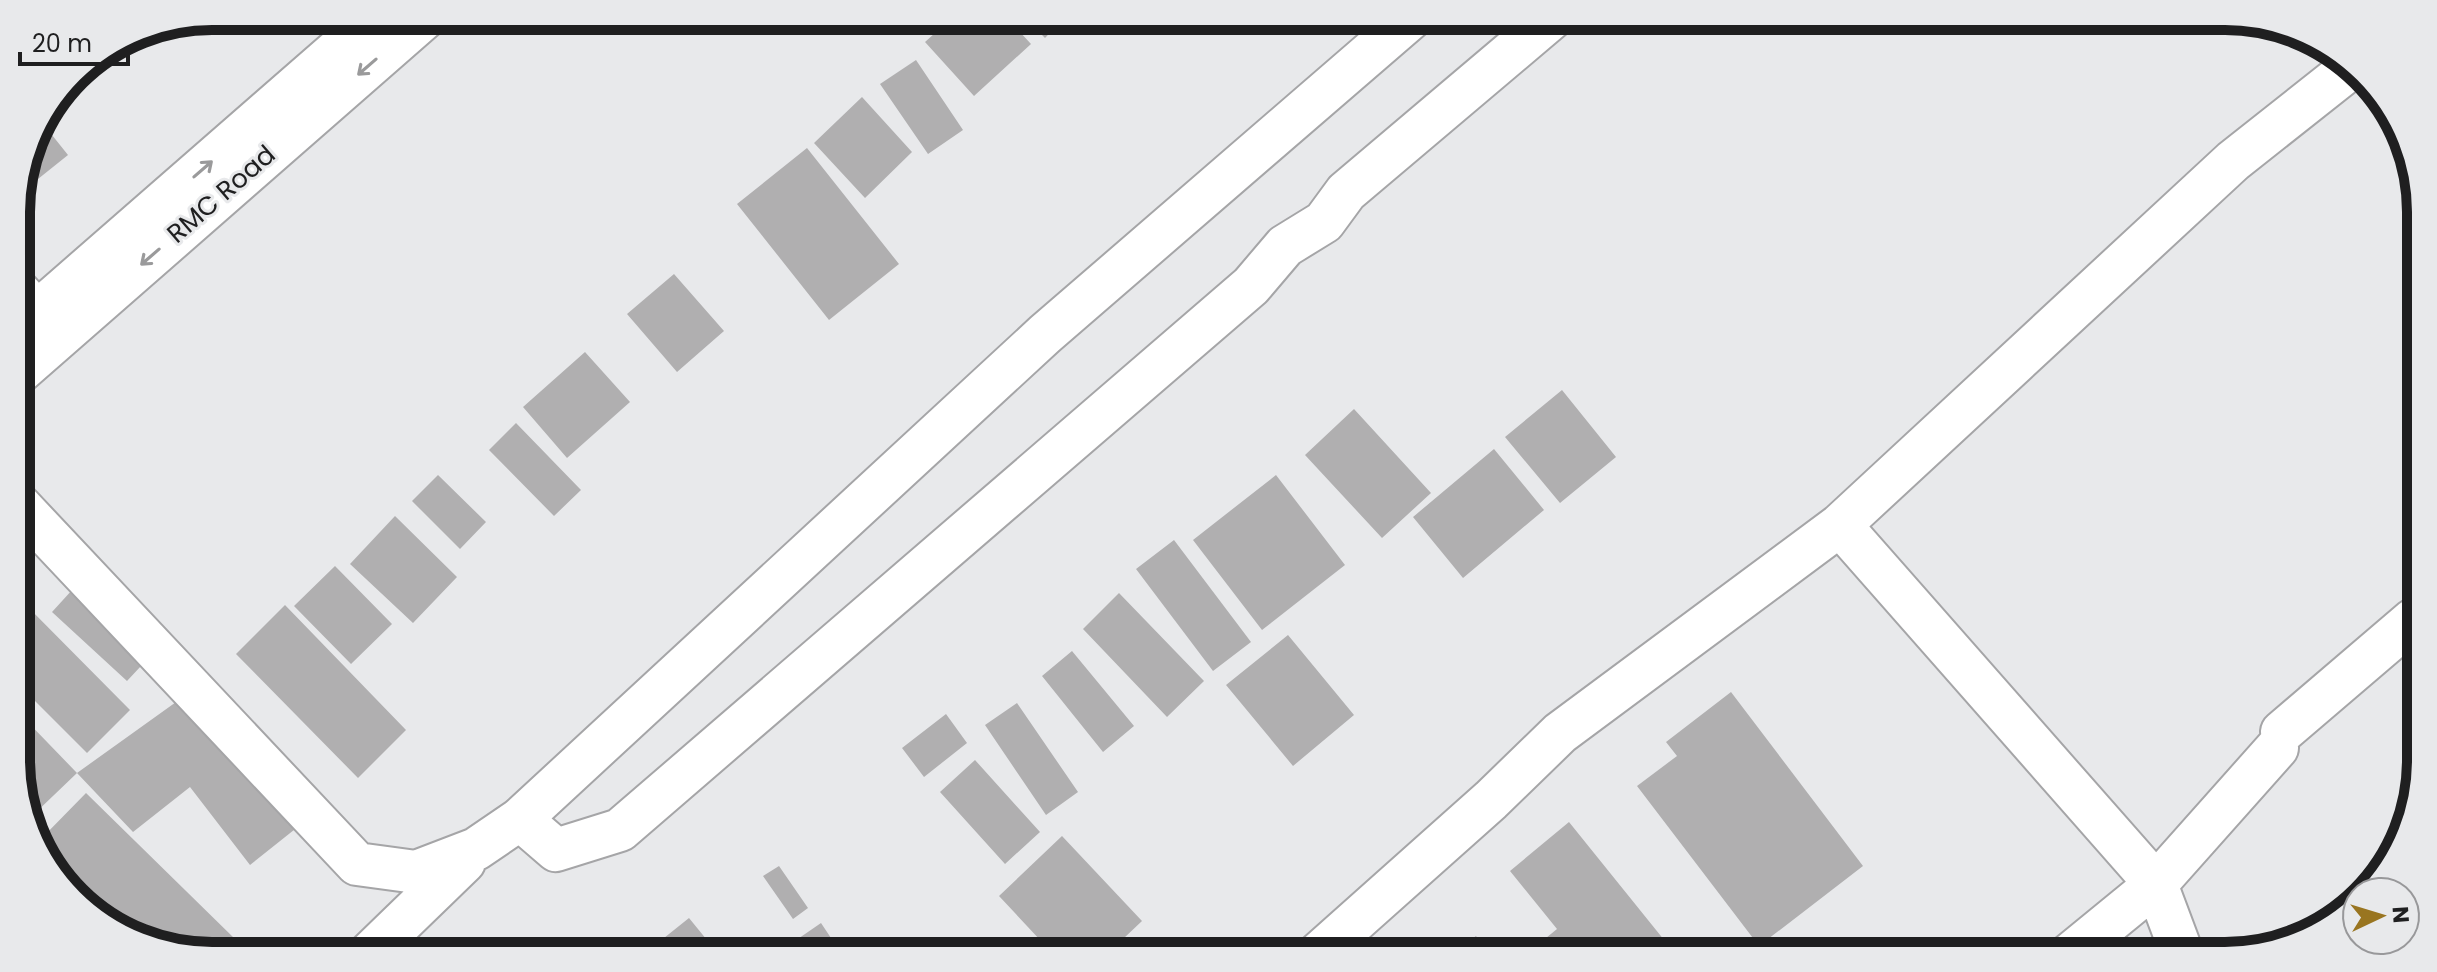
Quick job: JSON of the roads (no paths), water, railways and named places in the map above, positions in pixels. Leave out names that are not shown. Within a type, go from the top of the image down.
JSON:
[{"type":"street","name":"RMC Road","points":[[30,306],[361,30]]},
{"type":"street","name":"RMC Road","points":[[30,362],[409,30]]},
{"type":"street","points":[[381,942],[476,849],[520,819],[1045,334],[1397,30]]},
{"type":"street","points":[[520,819],[556,850],[620,830],[1251,286],[1285,246],[1324,222],[1346,192],[1537,30]]},
{"type":"street","points":[[1332,942],[1491,800],[1560,733],[1840,525],[2233,161],[2343,74]]},
{"type":"street","points":[[30,517],[357,864],[416,872],[476,849]]},
{"type":"street","points":[[1840,525],[2156,884],[2178,942]]},
{"type":"street","points":[[2085,942],[2156,884],[2280,740],[2407,625]]}]
